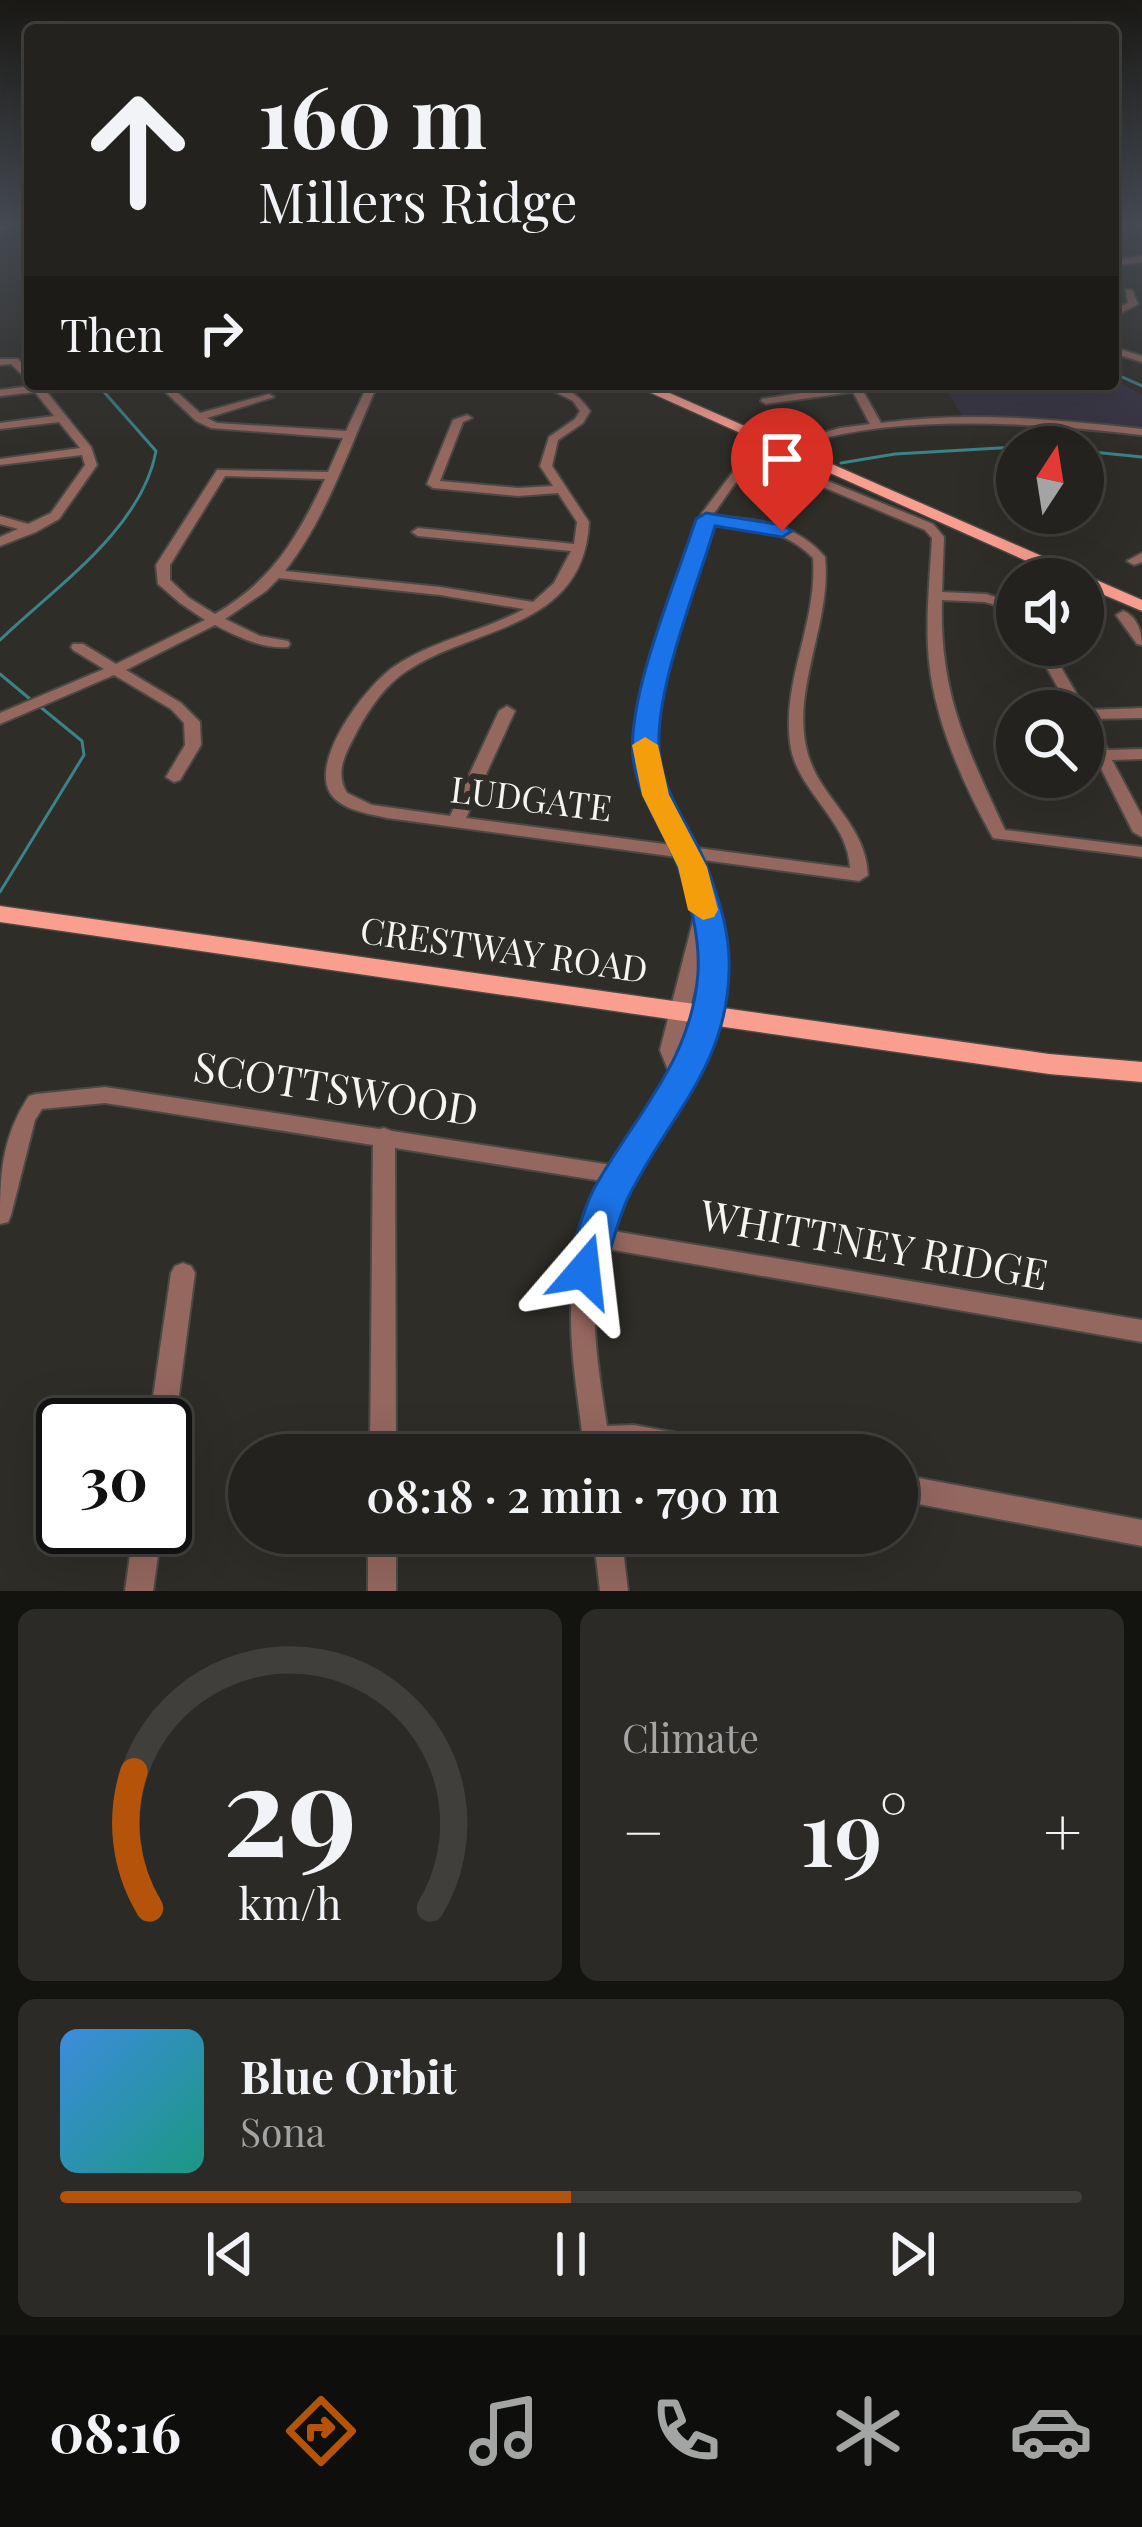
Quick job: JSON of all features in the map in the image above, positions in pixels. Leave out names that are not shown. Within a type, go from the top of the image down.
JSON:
[{"type":"main road","points":[[652,390],[1142,606]]},
{"type":"main road","name":"CRESTWAY ROAD","points":[[0,914],[1049,1064],[1142,1072]]},
{"type":"street","points":[[0,542],[55,516],[91,465],[87,451],[39,390]]},
{"type":"street","points":[[168,390],[198,418],[232,430],[349,435]]},
{"type":"street","points":[[0,719],[217,619],[250,598],[276,574],[370,390]]},
{"type":"street","points":[[276,574],[440,591],[536,608],[561,583],[584,522],[547,471],[551,442],[585,411],[577,398],[559,390]]},
{"type":"street","points":[[766,401],[831,390]]},
{"type":"street","points":[[857,390],[877,426]]},
{"type":"street","points":[[198,418],[269,397]]},
{"type":"street","points":[[0,426],[62,418]]},
{"type":"street","points":[[467,418],[458,420],[433,484],[518,491],[560,489]]},
{"type":"street","points":[[596,1434],[582,1298],[593,1237],[621,1175],[672,1101],[699,1050],[714,970],[713,925],[704,913],[686,852],[656,795],[645,739],[650,704],[711,505],[730,480],[786,447],[877,426],[1031,420],[1142,432]]},
{"type":"street","points":[[0,462],[87,451]]},
{"type":"street","points":[[283,644],[265,644],[171,592],[162,570],[221,472],[330,476]]},
{"type":"street","points":[[813,479],[832,483],[928,527],[938,537],[943,552],[936,662],[944,704],[999,834],[1142,852]]},
{"type":"street","name":"LUDGATE","points":[[536,608],[499,628],[413,661],[384,682],[364,706],[331,764],[330,777],[340,795],[372,811],[859,874],[856,846],[816,790],[799,751],[796,729],[818,557],[802,541],[774,528],[706,519]]},
{"type":"street","points":[[0,520],[32,529]]},
{"type":"street","points":[[418,532],[577,548]]},
{"type":"street","points":[[937,596],[996,601]]},
{"type":"street","points":[[1124,615],[1142,641]]},
{"type":"street","points":[[78,647],[176,706],[192,722],[193,746],[174,777]]},
{"type":"street","points":[[457,822],[507,711]]},
{"type":"street","points":[[1104,714],[1142,713]]},
{"type":"street","points":[[1104,755],[1142,754]]},
{"type":"street","points":[[1104,757],[1142,832]]},
{"type":"street","points":[[681,1078],[670,1050],[704,913]]},
{"type":"street","points":[[689,967],[714,970]]},
{"type":"street","name":"SCOTTSWOOD","points":[[0,1215],[25,1119],[36,1102],[140,1097],[621,1175]]},
{"type":"street","points":[[382,1434],[384,1136]]},
{"type":"street","name":"WHITTNEY RIDGE","points":[[593,1237],[1142,1331]]},
{"type":"street","points":[[166,1398],[183,1273]]},
{"type":"street","points":[[918,1491],[1142,1533]]},
{"type":"street","points":[[139,1591],[144,1554]]},
{"type":"street","points":[[382,1554],[382,1591]]},
{"type":"street","points":[[610,1554],[614,1591]]},
{"type":"shaded area","points":[[1119,382],[1142,395],[1142,428],[1049,417],[963,417],[947,390],[1119,390]]},
{"type":"waterway","points":[[1119,376],[1142,386]]},
{"type":"waterway","points":[[0,640],[115,531],[147,479],[156,451],[102,390]]},
{"type":"waterway","points":[[841,463],[895,454],[996,448]]},
{"type":"waterway","points":[[1104,453],[1142,457]]},
{"type":"waterway","points":[[0,674],[30,699]]},
{"type":"waterway","points":[[0,892],[84,755],[82,741],[38,705]]},
{"type":"slow traffic","points":[[645,745],[656,795],[692,867],[703,910]]},
{"type":"route","points":[[584,1271],[611,1192],[672,1101],[699,1050],[714,976],[713,925],[704,913],[692,867],[652,784],[646,756],[647,713],[706,519],[782,531]]}]
